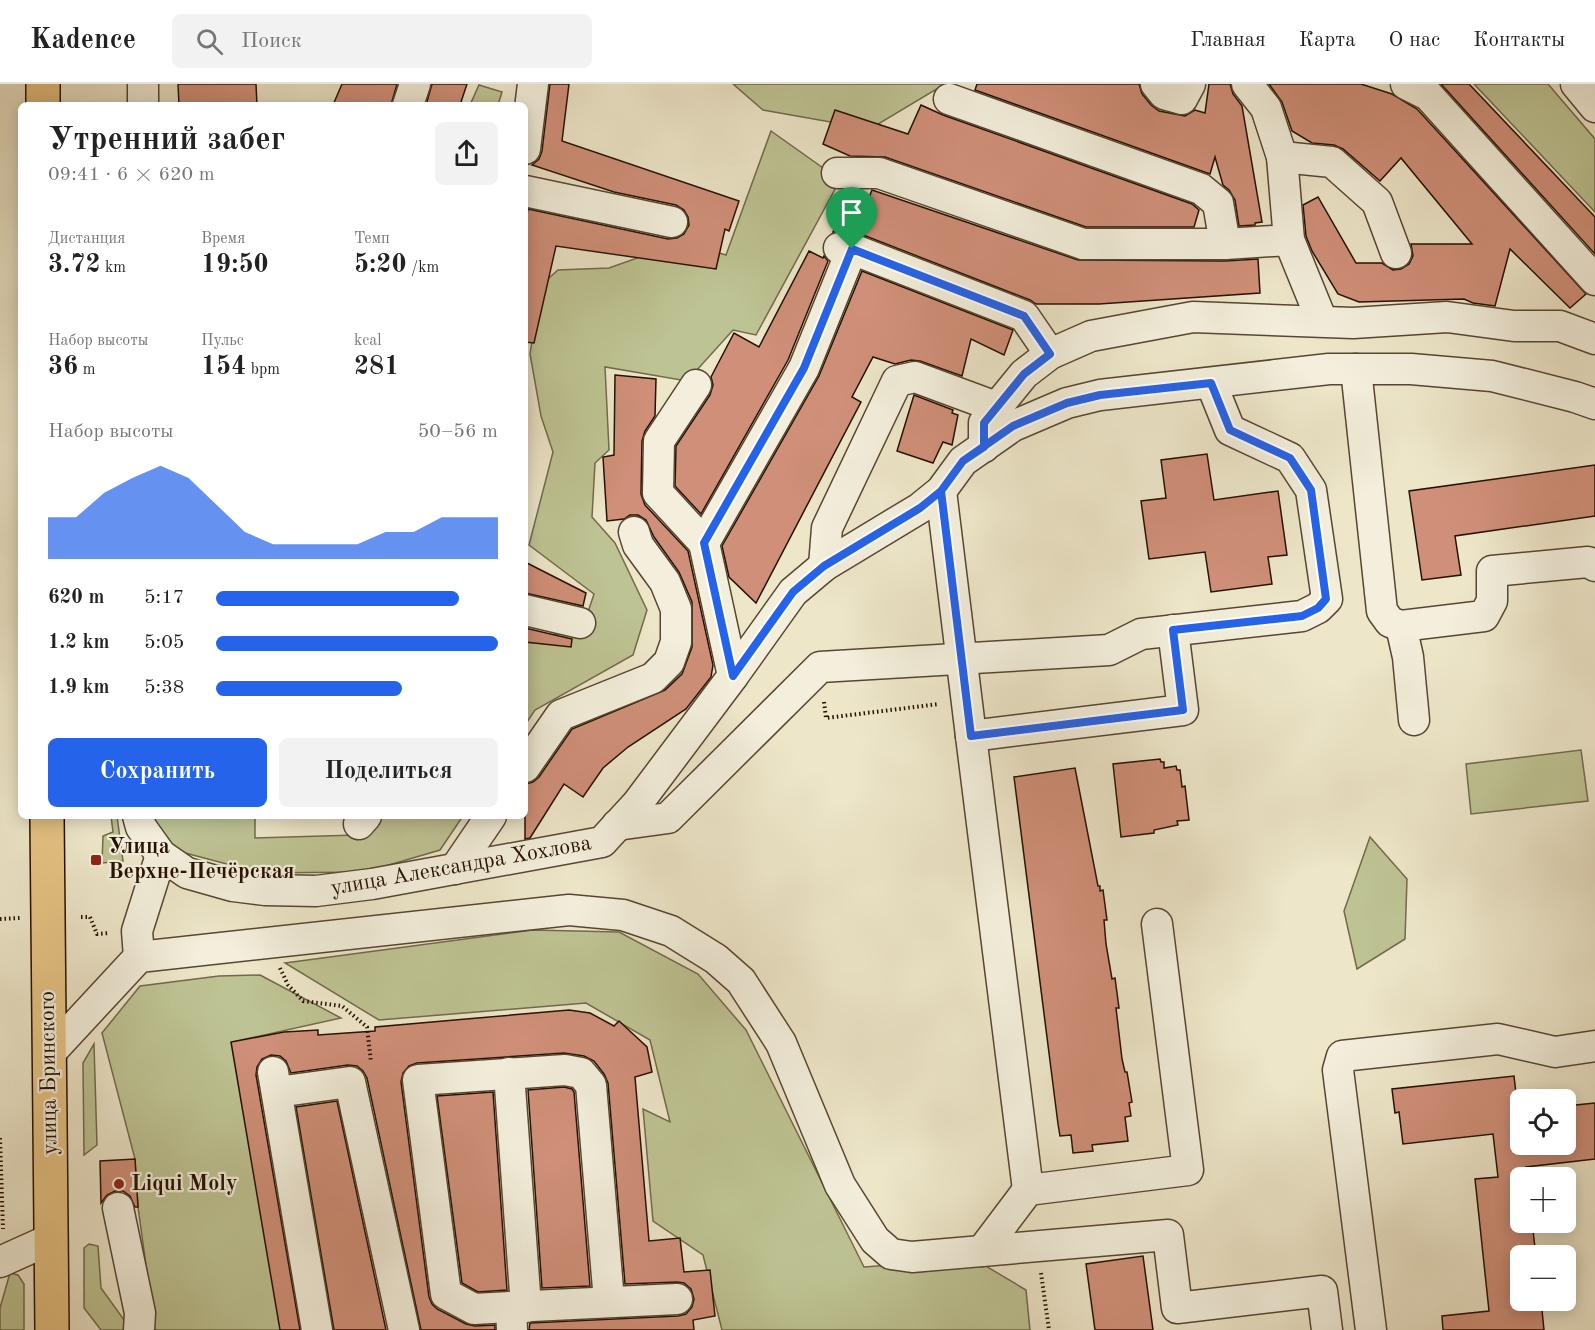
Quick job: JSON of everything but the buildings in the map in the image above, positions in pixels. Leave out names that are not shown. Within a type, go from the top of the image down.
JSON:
[{"type":"main road","points":[[43,84],[43,102]]},
{"type":"main road","name":"улица Бринского","points":[[47,819],[52,1330]]},
{"type":"street","points":[[142,84],[143,102]]},
{"type":"street","points":[[409,102],[415,84]]},
{"type":"street","points":[[528,127],[534,84]]},
{"type":"street","points":[[1156,84],[1164,94],[1182,99],[1191,84]]},
{"type":"street","points":[[1248,84],[1266,108],[1282,157],[1289,240],[1322,321]]},
{"type":"street","points":[[1406,84],[1428,95],[1595,280]]},
{"type":"street","points":[[1576,84],[1595,107]]},
{"type":"street","points":[[949,99],[1200,189],[1218,203],[1225,244]]},
{"type":"street","points":[[1282,157],[1332,162],[1377,202],[1396,253]]},
{"type":"street","points":[[837,173],[879,173],[1083,244],[1225,244],[1289,240]]},
{"type":"street","points":[[528,192],[672,222]]},
{"type":"street","points":[[704,543],[804,368],[846,248],[1024,316],[1050,354]]},
{"type":"street","points":[[984,447],[984,423],[1024,374],[1050,354],[1091,336],[1193,316],[1353,323],[1447,317],[1514,326],[1560,326],[1595,339]]},
{"type":"street","name":"улица Александра Хохлова","points":[[139,819],[141,827],[161,855],[187,873],[232,886],[265,890],[316,891],[372,884],[602,842],[636,804],[793,592],[824,566],[920,508],[941,491],[963,461],[1013,426],[1067,403],[1100,395],[1329,369],[1411,369],[1492,376],[1595,404]]},
{"type":"street","points":[[1356,369],[1382,611],[1390,622],[1401,626],[1484,616],[1492,601],[1492,571],[1588,562],[1595,566]]},
{"type":"street","points":[[824,566],[827,528],[897,381],[915,376],[996,407]]},
{"type":"street","points":[[617,825],[668,818],[820,667],[1109,650],[1141,634],[1302,616],[1318,608],[1326,599],[1311,490],[1290,458],[1230,430],[1211,383]]},
{"type":"street","points":[[696,385],[659,441],[658,493],[704,543],[733,676]]},
{"type":"street","points":[[941,491],[1028,1190],[982,1251]]},
{"type":"street","points":[[528,763],[561,715],[653,678],[669,662],[676,642],[676,609],[665,582],[638,545],[634,532]]},
{"type":"street","points":[[528,611],[580,623]]},
{"type":"street","points":[[1401,626],[1408,657],[1414,720]]},
{"type":"street","points":[[971,736],[1183,710],[1173,630]]},
{"type":"street","points":[[455,869],[489,819]]},
{"type":"street","points":[[139,957],[137,931],[161,855]]},
{"type":"street","points":[[49,1054],[139,957],[569,910],[623,915],[671,931],[716,959],[741,981],[781,1043],[840,1185],[875,1240],[891,1254],[912,1257],[1168,1235],[1177,1308],[1322,1291],[1327,1330]]},
{"type":"street","points":[[1028,1190],[1188,1170],[1157,924]]},
{"type":"street","points":[[1371,1330],[1338,1070],[1342,1056],[1498,1039],[1555,1052],[1595,1046]]},
{"type":"street","points":[[609,1301],[591,1085],[581,1073],[565,1070],[418,1080],[446,1294],[474,1309],[516,1315],[609,1301],[677,1299]]},
{"type":"street","points":[[509,1073],[516,1315]]},
{"type":"street","points":[[317,1330],[275,1082],[350,1082],[404,1330]]},
{"type":"street","points":[[118,1208],[140,1313],[139,1330]]},
{"type":"street","points":[[2,1249],[51,1239]]},
{"type":"path","points":[[820,667],[826,718],[967,700]]},
{"type":"path","points":[[81,917],[90,917]]},
{"type":"path","points":[[0,919],[23,918]]},
{"type":"path","points":[[273,942],[279,966],[288,985],[303,1001],[342,1006],[368,1027],[371,1067]]},
{"type":"path","points":[[0,1138],[2,1249]]},
{"type":"path","points":[[1038,1246],[1049,1330]]},
{"type":"green space","points":[[733,84],[945,84],[870,129],[763,110]]},
{"type":"green space","points":[[1474,84],[1548,84],[1595,139],[1595,212]]},
{"type":"green space","points":[[479,85],[502,92],[499,102],[471,102]]},
{"type":"green space","points":[[771,131],[840,180],[756,335],[733,330],[687,381],[605,367],[609,450],[595,463],[592,517],[615,543],[647,610],[633,655],[535,710],[528,720],[528,636],[581,633],[594,594],[529,545],[553,452],[541,416],[530,354],[541,285],[558,270],[609,268],[682,242],[726,255]]},
{"type":"green space","points":[[1581,750],[1588,801],[1471,814],[1466,764]]},
{"type":"green space","points":[[111,819],[117,819],[123,861],[102,863],[103,836],[113,832]]},
{"type":"green space","points":[[154,819],[255,819],[255,838],[357,835],[376,819],[461,819],[440,850],[365,872],[261,873],[174,850]]},
{"type":"green space","points":[[1370,837],[1407,879],[1405,939],[1357,969],[1344,911]]},
{"type":"green space","points":[[533,930],[619,932],[698,974],[746,1030],[864,1267],[974,1259],[1026,1290],[1030,1330],[722,1330],[703,1255],[653,1221],[643,1109],[670,1122],[650,1040],[586,1003],[379,1020],[285,963]]},
{"type":"green space","points":[[260,975],[341,1018],[232,1042],[281,1330],[155,1330],[138,1207],[135,1159],[102,1033],[140,986],[219,976]]},
{"type":"green space","points":[[94,1044],[97,1145],[84,1155],[83,1063]]},
{"type":"green space","points":[[89,1244],[98,1246],[101,1288],[127,1324],[128,1330],[101,1330],[84,1308],[84,1248]]},
{"type":"green space","points":[[10,1273],[18,1275],[24,1284],[24,1330],[0,1330],[0,1308]]},
{"type":"place","name":"Улица Верхне-Печёрская","points":[[96,860]]},
{"type":"place","name":"Liqui Moly","points":[[119,1184]]},
{"type":"route","points":[[852,249],[804,368],[704,543],[733,676],[793,592],[824,566],[920,508],[941,491],[963,461],[984,447],[1013,426],[1067,403],[1100,395],[1211,383],[1230,430],[1290,458],[1311,490],[1326,599],[1318,608],[1302,616],[1173,630],[1183,710],[971,736],[941,491],[963,461],[984,447],[984,423],[996,407],[1024,374],[1050,354],[1024,316],[852,249]]}]
